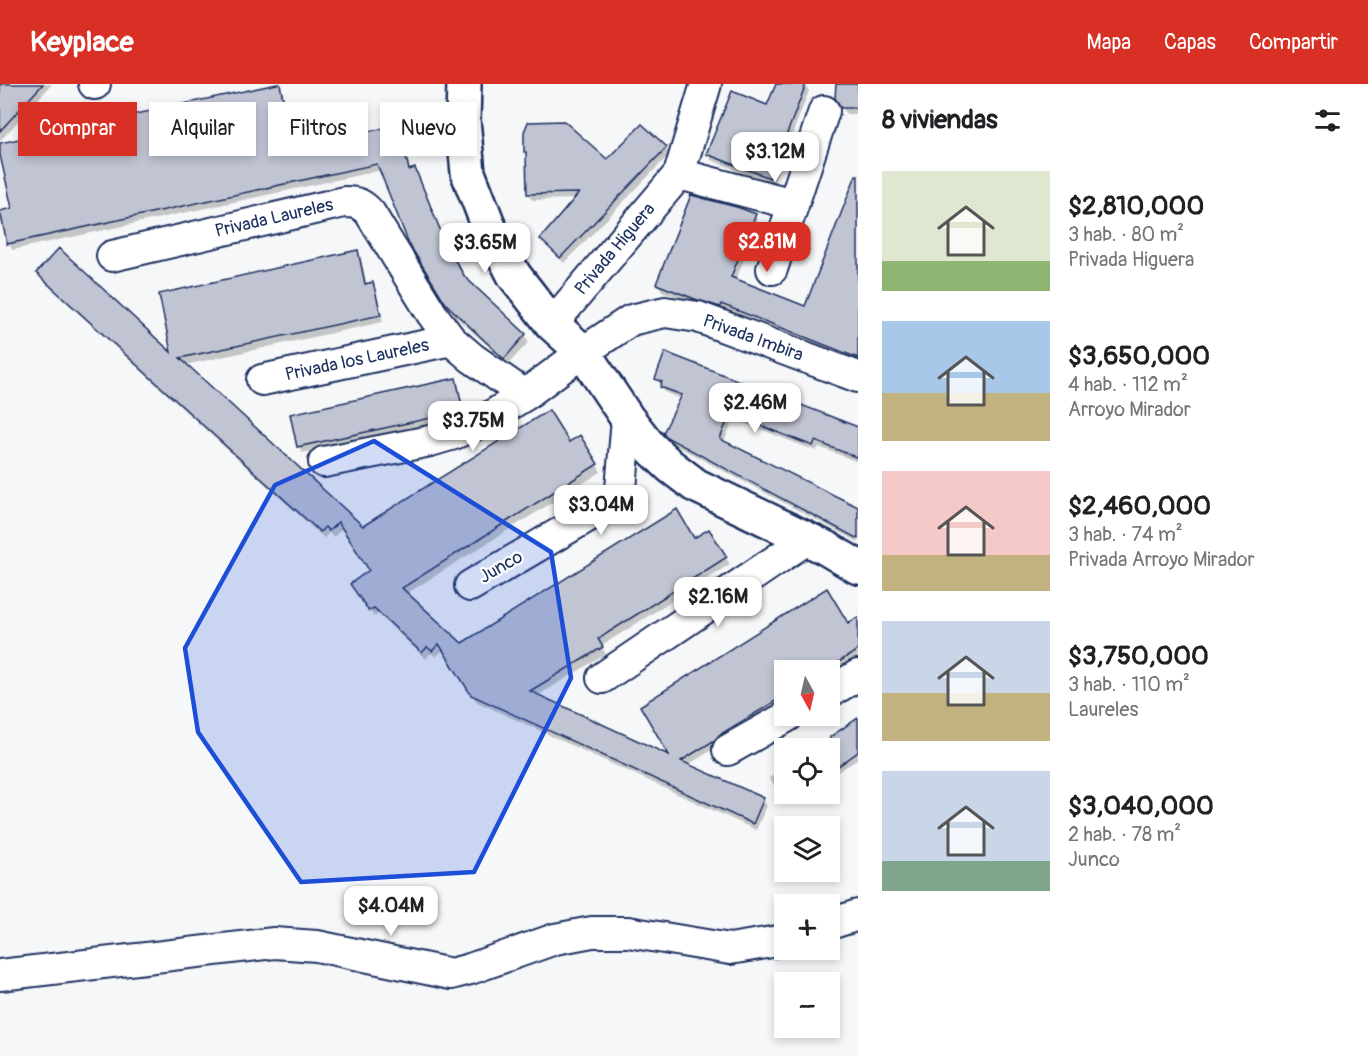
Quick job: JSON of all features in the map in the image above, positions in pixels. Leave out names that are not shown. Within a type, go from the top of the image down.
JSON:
[{"type":"street","points":[[464,84],[463,120],[468,172],[489,227],[514,275],[552,324],[583,352],[627,418],[650,447],[695,486],[826,548],[858,567]]},
{"type":"street","name":"Privada Higuera","points":[[552,324],[679,174],[706,84]]},
{"type":"street","points":[[772,269],[824,111]]},
{"type":"street","points":[[679,174],[794,204]]},
{"type":"street","name":"Privada Laureles","points":[[112,256],[344,202],[356,202],[363,205],[370,213],[432,314],[452,340],[472,358],[525,396]]},
{"type":"street","name":"Privada Imbira","points":[[324,462],[454,434],[483,421],[525,396],[583,352],[631,320],[665,312],[698,317],[858,377]]},
{"type":"street","name":"Privada los Laureles","points":[[262,380],[452,340]]},
{"type":"street","name":"Junco","points":[[470,586],[614,501],[621,489],[627,418]]},
{"type":"street","points":[[602,678],[807,539]]},
{"type":"street","points":[[840,686],[858,675]]},
{"type":"street","points":[[728,750],[774,724]]},
{"type":"street","points":[[840,921],[858,915]]},
{"type":"street","points":[[0,975],[274,943],[317,946],[451,974],[555,939],[592,932],[628,932],[730,949],[774,942]]},
{"type":"highlighted area","points":[[374,441],[551,552],[571,678],[474,872],[301,882],[198,732],[185,648],[275,485]]},
{"type":"building","points":[[0,84],[43,84],[27,102],[18,102],[18,111],[0,131]]},
{"type":"building","points":[[280,84],[284,102],[268,102],[268,156],[368,156],[368,132],[380,129],[380,156],[406,156],[409,170],[415,168],[448,249],[465,277],[526,334],[504,359],[446,304],[409,244],[377,164],[7,244],[0,211],[12,208],[0,155],[0,143],[18,139],[18,156],[137,156],[137,114],[149,111],[149,156],[256,156],[256,102],[192,102]]},
{"type":"building","points":[[776,84],[806,84],[770,178],[706,154],[732,91],[767,105]]},
{"type":"building","points":[[836,84],[858,84],[858,108],[841,108],[835,98]]},
{"type":"building","points":[[564,121],[607,159],[642,124],[667,147],[560,258],[540,239],[579,193],[527,194],[524,132],[528,122]]},
{"type":"building","points":[[856,175],[858,175],[858,358],[721,304],[720,307],[656,284],[691,195],[756,214],[731,277],[805,306]]},
{"type":"building","points":[[59,248],[171,352],[159,294],[358,250],[365,284],[373,282],[381,315],[180,358],[363,526],[549,410],[569,442],[580,435],[598,464],[402,588],[462,643],[677,509],[694,538],[709,529],[727,557],[598,639],[603,647],[530,691],[669,755],[640,706],[827,588],[848,623],[858,617],[858,650],[840,661],[774,660],[774,702],[681,761],[764,798],[753,824],[471,695],[439,644],[432,651],[427,647],[422,653],[374,608],[369,611],[350,584],[369,570],[338,522],[329,531],[325,527],[320,532],[36,273]]},
{"type":"building","points":[[665,352],[858,427],[858,458],[815,441],[813,446],[730,414],[720,439],[858,507],[858,539],[668,438],[663,433],[682,395],[660,387],[662,382],[655,379]]},
{"type":"building","points":[[456,378],[463,411],[297,447],[290,414]]},
{"type":"building","points":[[858,718],[858,752],[840,765],[840,738],[830,737]]}]
